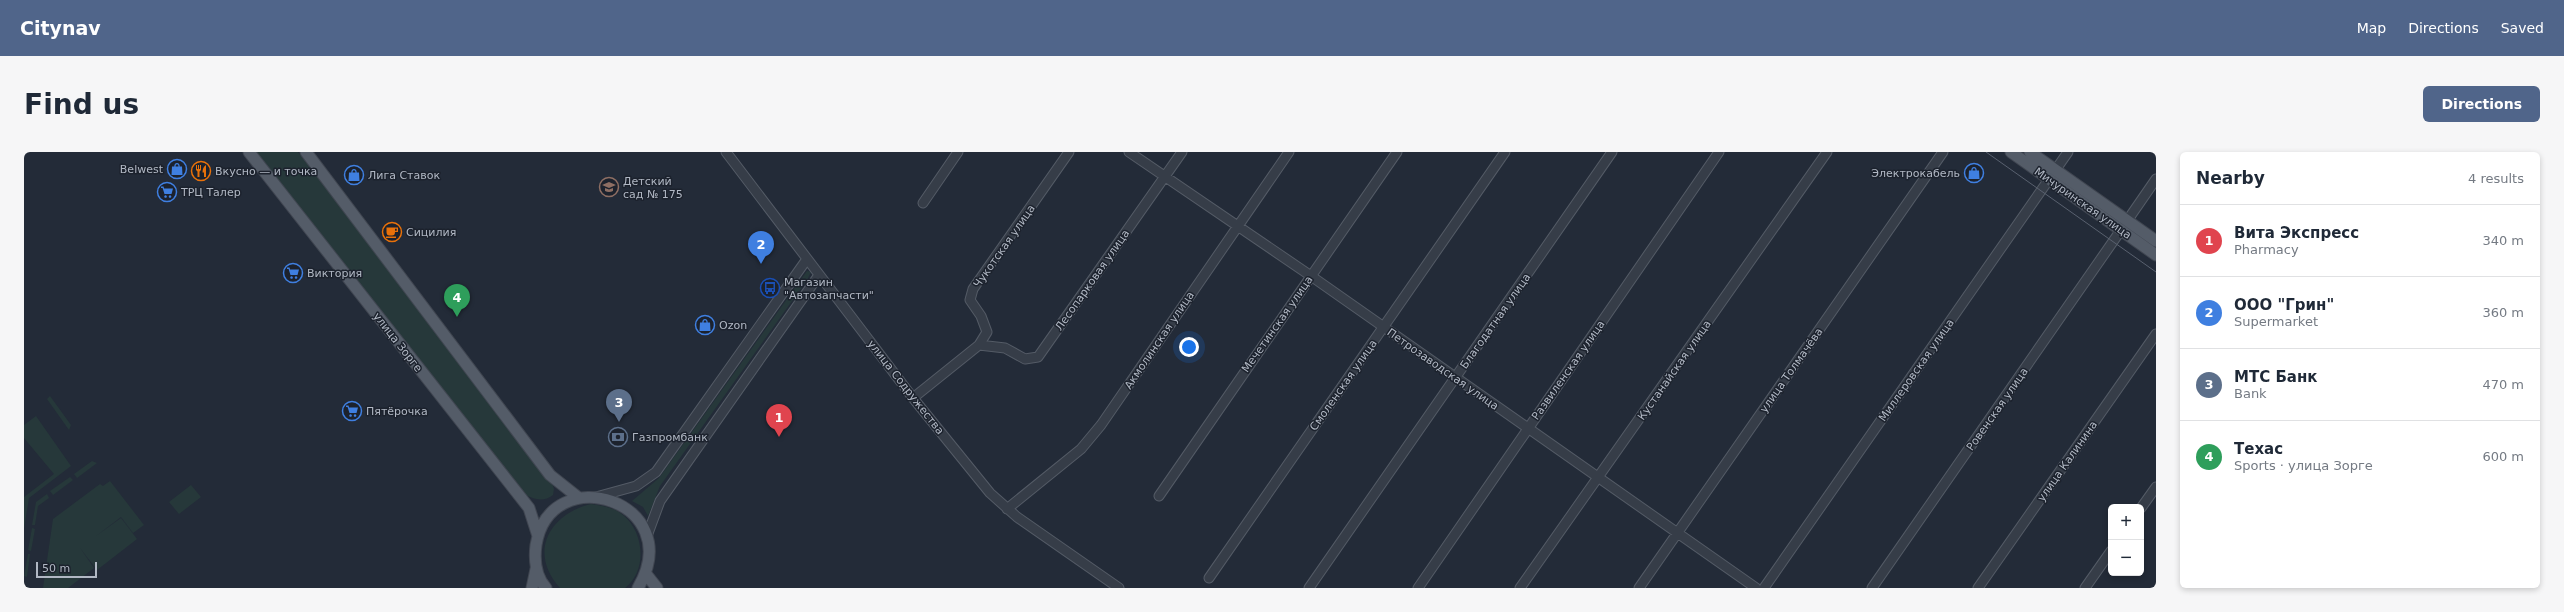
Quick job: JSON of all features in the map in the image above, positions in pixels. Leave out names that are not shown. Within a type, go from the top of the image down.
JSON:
[{"type":"main road","name":"улица Зорге","points":[[249,152],[529,508],[538,536]]},
{"type":"main road","points":[[306,152],[550,475],[579,498]]},
{"type":"main road","name":"Мичуринская улица","points":[[2010,152],[2052,175],[2124,226],[2156,255]]},
{"type":"main road","name":"Мичуринская улица","points":[[2030,152],[2052,175]]},
{"type":"main road","name":"Мичуринская улица","points":[[2124,226],[2156,241]]},
{"type":"main road","points":[[532,588],[536,569],[535,553],[538,536],[553,512],[565,503],[579,498],[596,497],[613,500],[628,508],[639,521],[647,536],[649,561],[646,574],[638,588]]},
{"type":"main road","points":[[536,569],[546,588]]},
{"type":"main road","points":[[646,574],[657,588]]},
{"type":"street","name":"улица Содружества","points":[[726,152],[913,398],[990,493],[1006,509],[1119,588]]},
{"type":"street","points":[[923,203],[958,152]]},
{"type":"street","name":"Чукотская улица","points":[[979,345],[987,332],[981,316],[970,300],[973,289],[1069,152]]},
{"type":"street","name":"Петрозаводская улица","points":[[1129,152],[1310,276],[1756,588]]},
{"type":"street","name":"Лесопарковая улица","points":[[979,345],[1005,348],[1025,359],[1038,358],[1182,152]]},
{"type":"street","name":"Акмолинская улица","points":[[1006,509],[1081,449],[1101,425],[1289,152]]},
{"type":"street","name":"Мечетинская улица","points":[[1159,496],[1397,152]]},
{"type":"street","name":"Смоленская улица","points":[[1209,578],[1505,152]]},
{"type":"street","name":"Благодатная улица","points":[[1309,588],[1612,152]]},
{"type":"street","name":"Развиленская улица","points":[[1418,588],[1719,152]]},
{"type":"street","name":"Кустанайская улица","points":[[1520,588],[1827,152]]},
{"type":"street","name":"улица Толмачёва","points":[[1639,588],[1943,152]]},
{"type":"street","name":"Миллеровская улица","points":[[1764,588],[2068,152]]},
{"type":"street","name":"Ровенская улица","points":[[1872,588],[2156,180]]},
{"type":"street","points":[[596,497],[636,486],[656,472],[807,259]]},
{"type":"street","points":[[647,536],[660,501],[819,275]]},
{"type":"street","name":"улица Калинина","points":[[1978,588],[2156,334]]},
{"type":"street","points":[[913,398],[979,345]]},
{"type":"street","points":[[2144,504],[2156,487]]},
{"type":"street","points":[[2085,588],[2108,555]]},
{"type":"shaded area","points":[[255,152],[298,152],[552,483],[554,489],[553,495],[545,499],[537,499],[529,497],[522,492]]},
{"type":"shaded area","points":[[807,271],[811,272],[807,280],[660,486],[648,516],[643,507],[632,501],[659,478]]},
{"type":"shaded area","points":[[50,396],[71,425],[69,430],[47,399]]},
{"type":"shaded area","points":[[36,416],[71,466],[29,498],[24,529],[24,497],[54,474],[24,438],[24,425]]},
{"type":"shaded area","points":[[92,461],[97,463],[77,478],[74,474]]},
{"type":"shaded area","points":[[70,477],[73,480],[53,495],[50,491]]},
{"type":"shaded area","points":[[110,481],[144,525],[133,533],[121,517],[96,536],[121,518],[137,539],[97,570],[80,548],[94,568],[68,588],[43,588],[53,519],[100,484],[103,486]]},
{"type":"shaded area","points":[[191,485],[201,497],[179,514],[169,502]]},
{"type":"shaded area","points":[[47,494],[49,498],[38,506],[35,525],[32,525],[36,502]]},
{"type":"shaded area","points":[[591,504],[616,510],[630,522],[635,531],[639,541],[640,561],[632,580],[625,588],[560,588],[550,575],[545,562],[545,549],[548,537],[554,526],[564,516],[576,509]]},
{"type":"shaded area","points":[[32,528],[35,529],[31,551],[28,550]]},
{"type":"shaded area","points":[[28,554],[30,554],[27,577],[24,576]]},
{"type":"tram line","points":[[1986,152],[2156,272]]},
{"type":"place","name":"Belwest","points":[[177,169]]},
{"type":"place","name":"Вкусно — и точка","points":[[201,171]]},
{"type":"place","name":"Электрокабель","points":[[1974,173]]},
{"type":"place","name":"Лига Ставок","points":[[354,175]]},
{"type":"place","name":"Детский сад № 175","points":[[609,187]]},
{"type":"place","name":"ТРЦ Талер","points":[[167,192]]},
{"type":"place","name":"Сицилия","points":[[392,232]]},
{"type":"place","name":"ООО \"Грин\"","points":[[761,264]]},
{"type":"place","name":"Виктория","points":[[293,273]]},
{"type":"place","name":"Магазин \"Автозапчасти\"","points":[[770,288]]},
{"type":"place","name":"Техас","points":[[457,317]]},
{"type":"place","name":"Ozon","points":[[705,325]]},
{"type":"place","name":"Пятёрочка","points":[[352,411]]},
{"type":"place","name":"МТС Банк","points":[[619,422]]},
{"type":"place","name":"Газпромбанк","points":[[618,437]]},
{"type":"place","name":"Вита Экспресс","points":[[779,437]]}]
